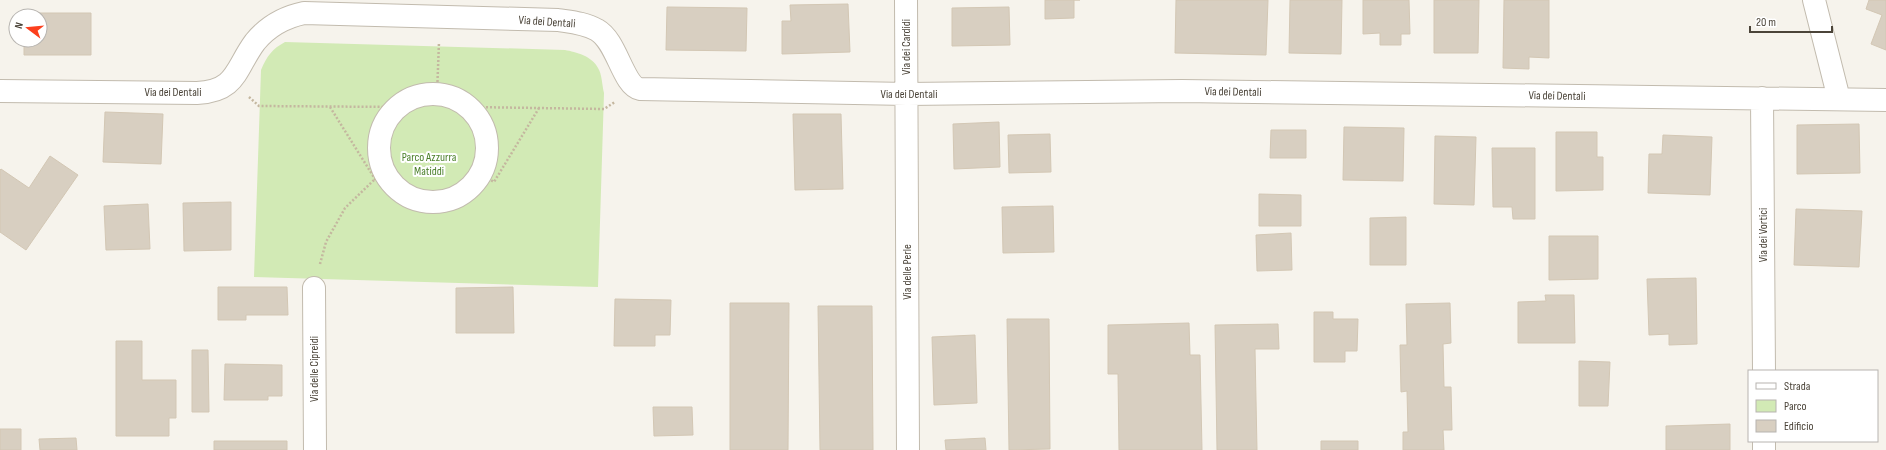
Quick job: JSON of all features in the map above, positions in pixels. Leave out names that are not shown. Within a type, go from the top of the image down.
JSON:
[{"type":"street","name":"Via dei Cardidi","points":[[906,0],[907,94]]},
{"type":"street","points":[[1814,0],[1839,99]]},
{"type":"street","name":"Via dei Dentali","points":[[0,91],[197,93],[215,91],[230,82],[262,34],[278,22],[304,13],[558,20],[579,23],[598,30],[611,42],[629,80],[633,86],[640,89],[907,94],[1182,91],[1886,100]]},
{"type":"street","points":[[437,94],[460,100],[470,107],[479,119],[485,132],[488,146],[486,161],[481,174],[473,186],[461,195],[448,201],[433,203],[419,201],[405,195],[380,176],[380,138],[388,118],[398,107],[410,99],[423,95],[437,94]]},
{"type":"street","name":"Via delle Perle","points":[[907,94],[908,450]]},
{"type":"street","name":"Via dei Vortici","points":[[1762,98],[1764,370]]},
{"type":"street","name":"Via delle Cipreidi","points":[[314,288],[315,450]]},
{"type":"path","points":[[437,94],[440,17]]},
{"type":"path","points":[[230,82],[260,106],[398,107]]},
{"type":"path","points":[[470,107],[604,109],[640,89]]},
{"type":"path","points":[[314,288],[326,242],[346,208],[380,176],[329,106]]},
{"type":"path","points":[[481,174],[494,182],[539,108]]},
{"type":"green space","name":"Parco Azzurra Matiddi","points":[[285,42],[565,50],[579,53],[592,60],[599,70],[604,93],[598,287],[254,277],[261,70],[270,53]]},
{"type":"building","points":[[1045,0],[1074,0],[1074,18],[1045,19]]},
{"type":"building","points":[[1176,0],[1268,0],[1266,55],[1175,53]]},
{"type":"building","points":[[1290,0],[1342,0],[1341,54],[1289,53]]},
{"type":"building","points":[[1363,0],[1409,0],[1410,34],[1401,34],[1401,45],[1380,45],[1380,33],[1363,34]]},
{"type":"building","points":[[1434,0],[1479,0],[1478,53],[1434,53]]},
{"type":"building","points":[[1504,0],[1549,0],[1549,58],[1529,57],[1529,69],[1503,68]]},
{"type":"building","points":[[1869,0],[1886,0],[1886,50],[1871,44],[1882,15],[1866,9]]},
{"type":"building","points":[[848,4],[850,52],[782,54],[782,21],[791,21],[790,5]]},
{"type":"building","points":[[667,7],[747,8],[746,51],[666,50]]},
{"type":"building","points":[[1009,7],[1010,45],[952,46],[952,8]]},
{"type":"building","points":[[48,13],[91,13],[91,55],[24,55],[24,48],[48,48]]},
{"type":"building","points":[[105,112],[163,114],[161,164],[103,162]]},
{"type":"building","points":[[793,114],[841,114],[843,189],[795,190]]},
{"type":"building","points":[[999,122],[1000,167],[954,169],[953,124]]},
{"type":"building","points":[[1859,124],[1860,173],[1797,174],[1797,125]]},
{"type":"building","points":[[1344,127],[1404,128],[1403,181],[1343,180]]},
{"type":"building","points":[[1271,130],[1306,130],[1306,158],[1270,158]]},
{"type":"building","points":[[1556,132],[1597,132],[1597,157],[1603,157],[1603,190],[1556,191]]},
{"type":"building","points":[[1050,134],[1051,172],[1009,173],[1008,135]]},
{"type":"building","points":[[1663,135],[1712,137],[1710,195],[1648,193],[1649,154],[1662,154]]},
{"type":"building","points":[[1435,136],[1476,137],[1474,205],[1434,204]]},
{"type":"building","points":[[1492,148],[1535,148],[1535,219],[1513,219],[1512,207],[1493,207]]},
{"type":"building","points":[[50,156],[78,175],[26,250],[0,232],[0,170],[1,169],[29,188]]},
{"type":"building","points":[[1259,194],[1301,195],[1301,226],[1259,226]]},
{"type":"building","points":[[231,202],[231,250],[184,251],[183,203]]},
{"type":"building","points":[[148,204],[150,249],[106,250],[104,206]]},
{"type":"building","points":[[1053,206],[1054,252],[1003,253],[1002,207]]},
{"type":"building","points":[[1796,209],[1862,211],[1859,267],[1794,265]]},
{"type":"building","points":[[1406,217],[1406,265],[1370,265],[1370,218]]},
{"type":"building","points":[[1291,233],[1292,270],[1257,271],[1256,235]]},
{"type":"building","points":[[1549,236],[1598,236],[1598,279],[1549,280]]},
{"type":"building","points":[[1696,278],[1697,344],[1669,345],[1669,334],[1649,335],[1647,279]]},
{"type":"building","points":[[218,287],[287,287],[288,315],[246,315],[246,320],[218,320]]},
{"type":"building","points":[[513,287],[514,333],[456,333],[456,288]]},
{"type":"building","points":[[1545,295],[1574,295],[1575,343],[1518,343],[1518,302],[1546,301]]},
{"type":"building","points":[[615,299],[671,300],[670,335],[655,335],[655,346],[614,346]]},
{"type":"building","points":[[730,303],[789,303],[788,450],[730,450]]},
{"type":"building","points":[[1450,303],[1451,343],[1443,344],[1444,387],[1451,387],[1452,430],[1443,430],[1444,450],[1403,450],[1403,432],[1408,432],[1407,391],[1401,392],[1400,345],[1407,345],[1406,304]]},
{"type":"building","points":[[818,306],[872,306],[873,450],[820,450]]},
{"type":"building","points":[[1314,312],[1333,312],[1333,319],[1358,319],[1357,351],[1345,351],[1345,362],[1314,362]]},
{"type":"building","points":[[1007,319],[1049,319],[1050,449],[1009,450]]},
{"type":"building","points":[[1189,323],[1190,355],[1200,355],[1202,450],[1119,450],[1118,374],[1108,374],[1108,325]]},
{"type":"building","points":[[1278,324],[1279,349],[1255,349],[1257,450],[1217,450],[1215,325]]},
{"type":"building","points":[[975,335],[977,403],[934,405],[932,337]]},
{"type":"building","points":[[116,341],[142,341],[142,380],[176,380],[176,418],[169,418],[169,436],[116,436]]},
{"type":"building","points":[[192,350],[208,350],[209,412],[192,412]]},
{"type":"building","points":[[1579,361],[1610,362],[1608,406],[1579,406]]},
{"type":"building","points":[[225,364],[282,365],[282,396],[268,396],[268,400],[224,400]]},
{"type":"building","points":[[653,407],[692,407],[693,435],[654,436]]},
{"type":"building","points":[[1730,424],[1730,450],[1666,450],[1666,426]]},
{"type":"building","points":[[0,429],[21,429],[21,450],[0,450]]},
{"type":"building","points":[[76,438],[77,450],[40,450],[39,439]]},
{"type":"building","points":[[985,438],[986,450],[946,450],[945,440]]},
{"type":"building","points":[[214,441],[287,441],[287,450],[214,450]]},
{"type":"building","points":[[1321,441],[1358,441],[1358,450],[1321,450]]}]
